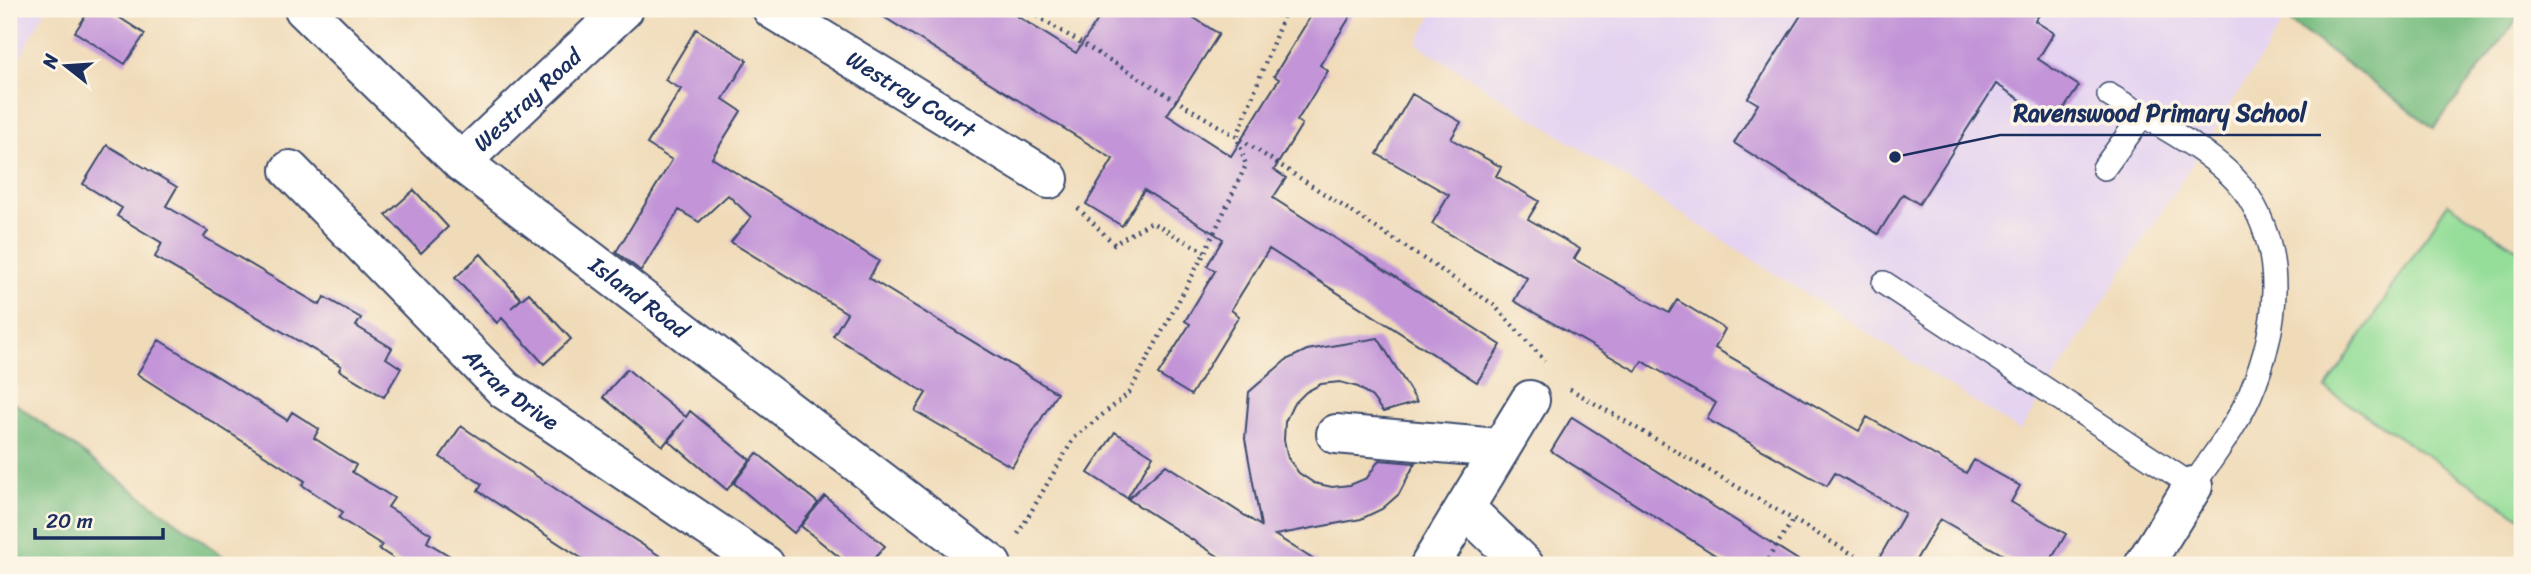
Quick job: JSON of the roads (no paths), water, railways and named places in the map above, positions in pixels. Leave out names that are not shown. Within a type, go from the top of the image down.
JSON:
[{"type":"street","name":"Island Road","points":[[304,9],[461,162],[1003,554]]},
{"type":"street","name":"Westray Road","points":[[461,162],[624,9]]},
{"type":"street","name":"Westray Court","points":[[772,9],[1049,179]]},
{"type":"street","name":"Arran Drive","points":[[290,170],[505,390],[765,565]]},
{"type":"street","points":[[1430,565],[1466,509],[1498,448],[1530,400]]},
{"type":"street","points":[[1336,434],[1498,448]]},
{"type":"street","points":[[2144,565],[2193,486]]},
{"type":"street","points":[[1466,509],[1524,565]]},
{"type":"lane","points":[[1884,283],[2193,486],[2249,397],[2273,329],[2275,279],[2264,228],[2244,189],[2207,155],[2109,95]]},
{"type":"lane","points":[[2104,168],[2142,116]]},
{"type":"place","name":"Ravenswood Primary School","points":[[1895,157]]}]
